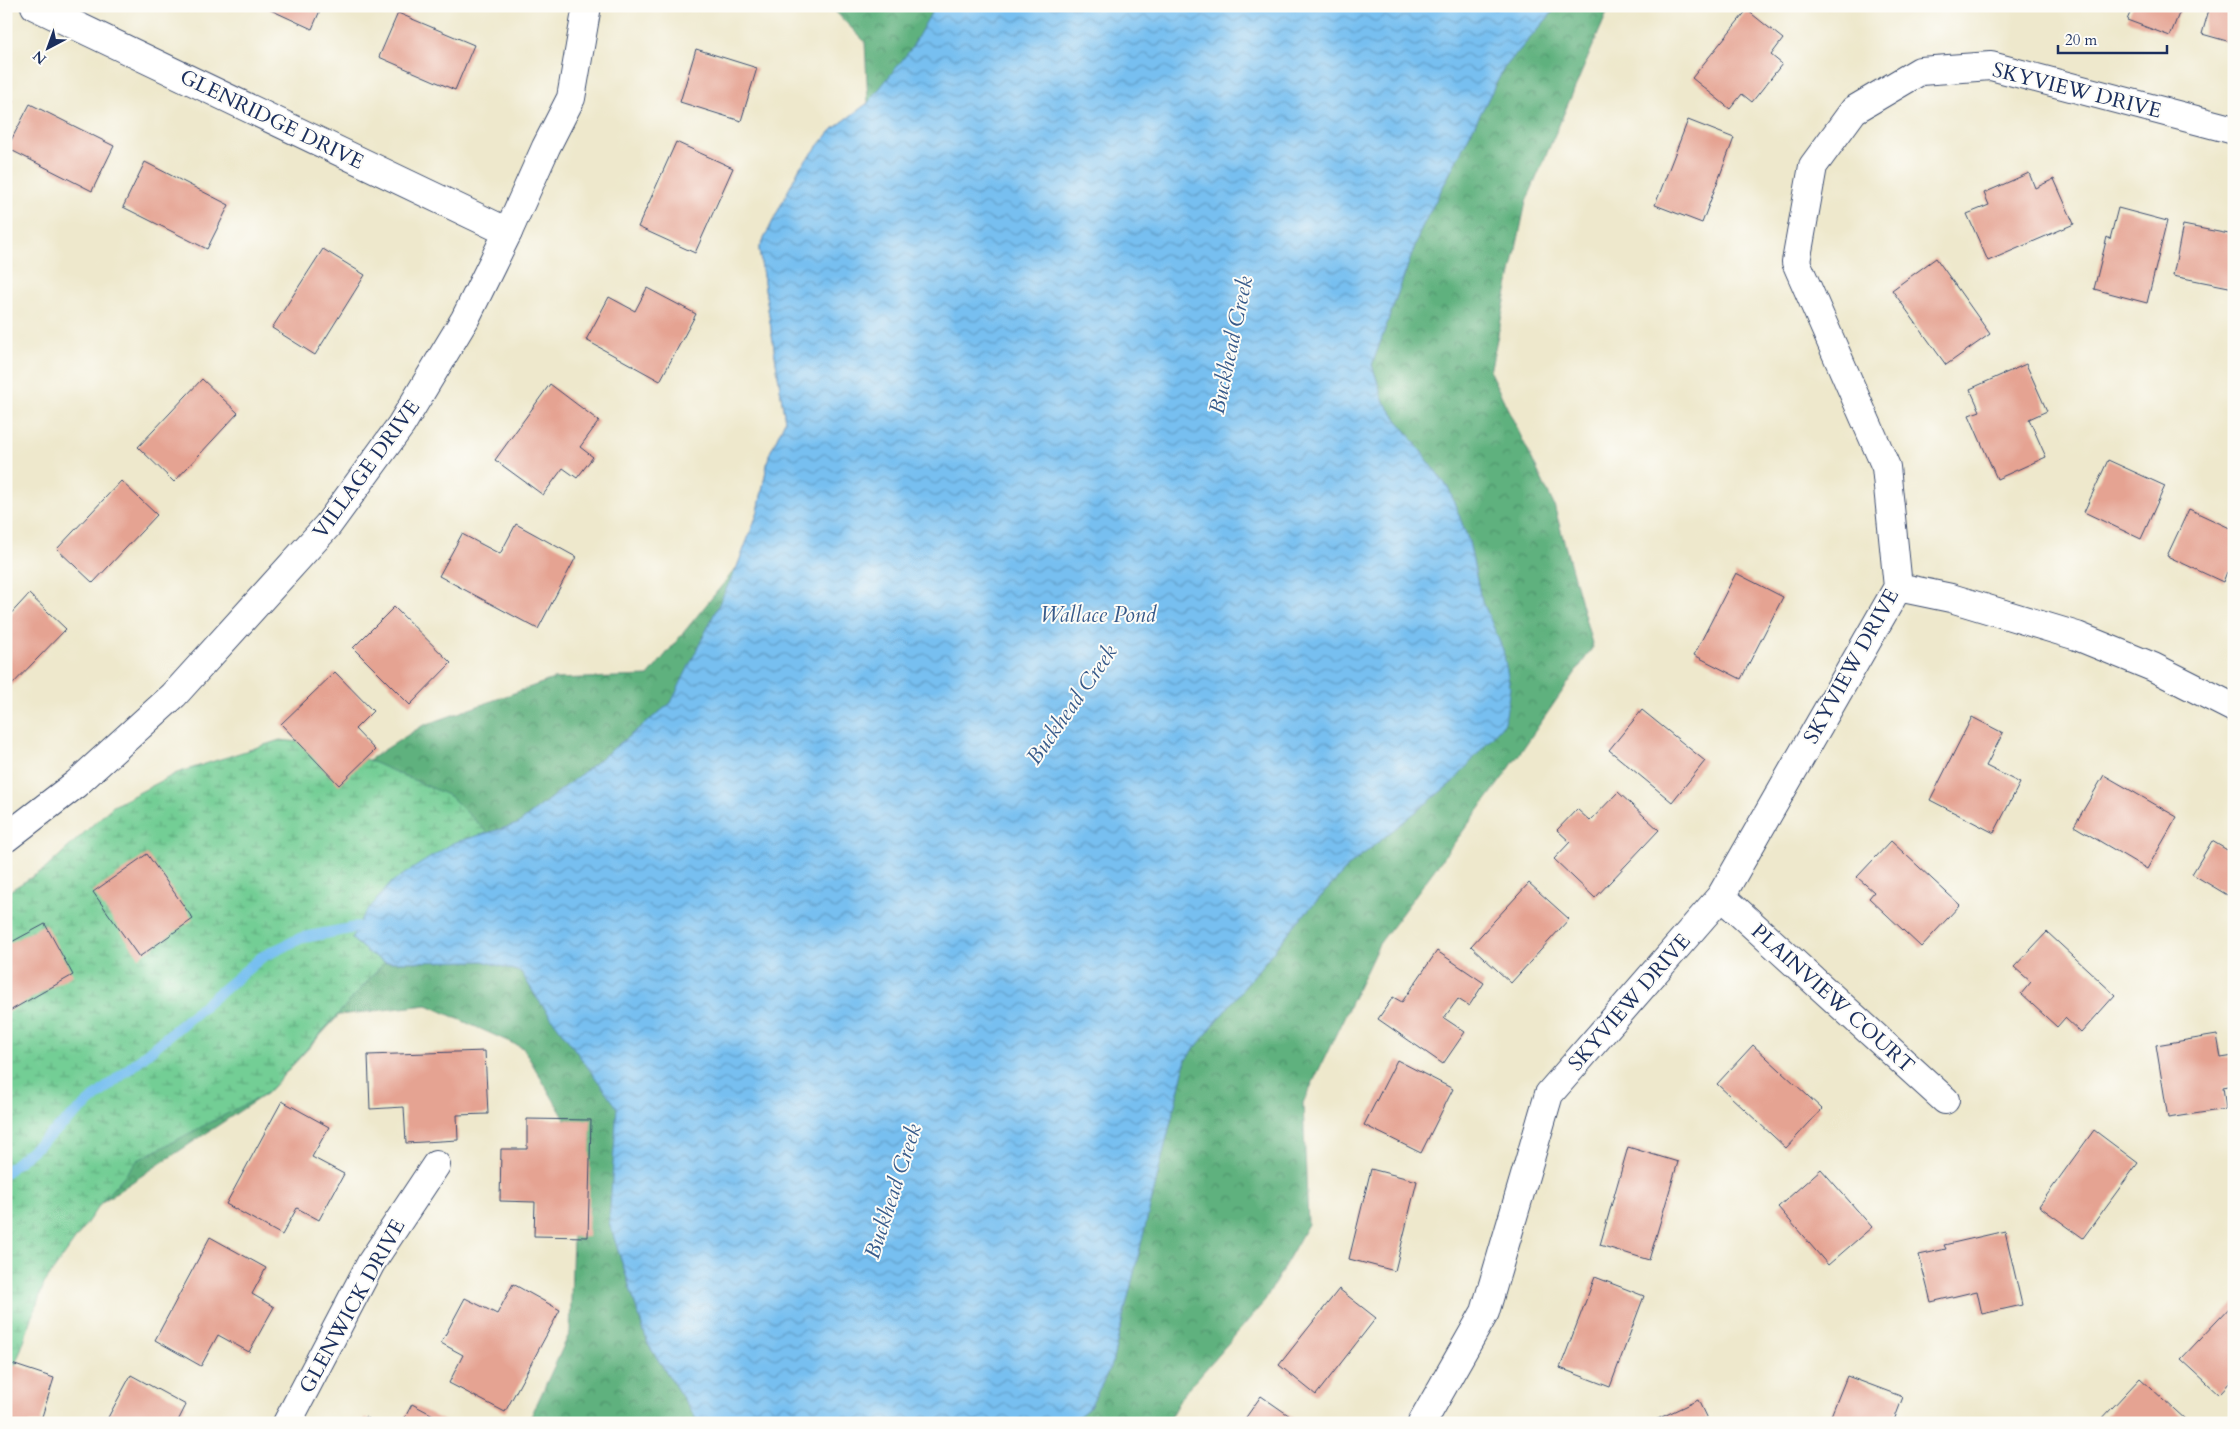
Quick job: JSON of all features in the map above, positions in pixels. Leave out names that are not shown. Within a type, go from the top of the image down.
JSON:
[{"type":"street","name":"GLENRIDGE DRIVE","points":[[35,6],[508,232]]},
{"type":"street","name":"VILLAGE DRIVE","points":[[6,838],[76,784],[174,695],[328,525],[401,425],[465,319],[508,232],[546,146],[571,98],[587,6]]},
{"type":"street","name":"SKYVIEW DRIVE","points":[[1424,1422],[1484,1312],[1549,1094],[1721,896],[1898,587],[1886,467],[1796,262],[1813,166],[1854,110],[1920,71],[1992,66],[2234,130]]},
{"type":"street","points":[[1898,587],[1951,598],[2077,636],[2153,667],[2234,708]]},
{"type":"street","name":"PLAINVIEW COURT","points":[[1721,896],[1945,1100]]},
{"type":"street","name":"GLENWICK DRIVE","points":[[287,1423],[371,1263],[436,1165]]},
{"type":"green space","points":[[830,6],[1017,6],[928,320],[671,703],[518,824],[488,833],[385,962],[483,961],[521,972],[537,998],[618,1107],[609,1222],[648,1344],[699,1423],[528,1423],[570,1332],[576,1138],[523,1048],[427,1005],[339,1015],[267,1093],[55,1233],[287,812],[422,726],[553,679],[648,676],[737,567],[758,512],[769,455],[785,421],[759,249],[800,167],[833,129],[868,103],[865,42]]},
{"type":"green space","points":[[1558,6],[1610,6],[1526,202],[1490,372],[1554,505],[1593,647],[1504,776],[1379,944],[1303,1103],[1308,1224],[1265,1301],[1182,1396],[1167,1423],[1070,1423],[1089,1408],[1111,1367],[1186,1059],[1297,922],[1351,864],[1455,780],[1503,650],[1480,595],[1469,542],[1449,489],[1384,402],[1372,365],[1421,229],[1504,68]]},
{"type":"green space","points":[[280,740],[336,746],[450,796],[488,833],[453,843],[358,927],[352,939],[370,954],[385,962],[267,1093],[138,1160],[103,1200],[44,1284],[14,1369],[6,1382],[6,893],[45,869],[113,806],[177,773]]},
{"type":"water","name":"Wallace Pond","points":[[935,6],[1558,6],[1504,68],[1421,229],[1372,365],[1384,402],[1449,489],[1469,542],[1480,595],[1503,650],[1510,687],[1505,722],[1455,780],[1351,864],[1297,922],[1186,1059],[1111,1367],[1089,1408],[1070,1423],[699,1423],[648,1344],[609,1222],[617,1107],[537,998],[521,972],[483,961],[385,962],[370,954],[352,939],[362,917],[392,882],[453,843],[518,824],[671,703],[737,567],[758,512],[769,455],[785,421],[759,249],[800,167],[833,129],[868,103],[911,49]]},
{"type":"building","points":[[262,6],[322,6],[312,29]]},
{"type":"building","points":[[2133,6],[2182,6],[2170,36],[2127,20]]},
{"type":"building","points":[[2210,6],[2234,6],[2234,43],[2202,34]]},
{"type":"building","points":[[1747,10],[1783,39],[1771,55],[1782,64],[1752,102],[1742,94],[1730,109],[1692,78]]},
{"type":"building","points":[[398,13],[474,45],[455,90],[379,57]]},
{"type":"building","points":[[696,49],[757,68],[741,121],[680,102]]},
{"type":"building","points":[[6,98],[13,101],[6,114]]},
{"type":"building","points":[[30,104],[114,146],[92,191],[7,148]]},
{"type":"building","points":[[1688,120],[1734,138],[1702,223],[1655,205]]},
{"type":"building","points":[[676,142],[733,168],[695,253],[638,227]]},
{"type":"building","points":[[145,162],[229,205],[207,249],[123,207]]},
{"type":"building","points":[[2029,173],[2035,188],[2054,179],[2074,224],[1988,261],[1967,214],[1989,205],[1984,193]]},
{"type":"building","points":[[2118,208],[2167,221],[2147,303],[2094,289],[2107,237],[2110,239]]},
{"type":"building","points":[[2183,225],[2234,235],[2234,288],[2173,276]]},
{"type":"building","points":[[323,249],[365,275],[315,355],[272,328]]},
{"type":"building","points":[[1936,258],[1990,334],[1946,365],[1892,290]]},
{"type":"building","points":[[647,288],[696,314],[660,381],[586,340],[609,297],[635,311]]},
{"type":"building","points":[[2026,364],[2047,411],[2029,419],[2046,457],[1997,479],[1969,415],[1980,411],[1970,389]]},
{"type":"building","points":[[202,379],[238,413],[174,482],[138,447]]},
{"type":"building","points":[[550,384],[599,421],[580,447],[593,457],[577,478],[563,468],[543,495],[495,460]]},
{"type":"building","points":[[2108,460],[2165,486],[2141,539],[2084,512]]},
{"type":"building","points":[[121,481],[157,515],[93,583],[57,549]]},
{"type":"building","points":[[2189,509],[2234,530],[2234,575],[2227,572],[2223,582],[2167,556]]},
{"type":"building","points":[[516,524],[576,557],[538,629],[439,576],[462,534],[500,554]]},
{"type":"building","points":[[1736,573],[1783,597],[1741,679],[1694,655]]},
{"type":"building","points":[[29,594],[66,629],[6,691],[6,619]]},
{"type":"building","points":[[394,607],[451,663],[410,705],[353,648]]},
{"type":"building","points":[[335,672],[373,711],[355,729],[375,750],[339,785],[281,724]]},
{"type":"building","points":[[1642,710],[1705,761],[1672,802],[1609,750]]},
{"type":"building","points":[[1972,717],[2003,733],[1986,766],[2020,783],[1994,833],[1930,800]]},
{"type":"building","points":[[2104,775],[2177,817],[2147,869],[2074,826]]},
{"type":"building","points":[[1618,792],[1659,830],[1595,898],[1554,859],[1570,842],[1557,830],[1577,809],[1590,821]]},
{"type":"building","points":[[1891,841],[1960,905],[1921,947],[1869,898],[1874,892],[1857,877]]},
{"type":"building","points":[[2212,841],[2234,854],[2234,899],[2192,874]]},
{"type":"building","points":[[147,854],[193,919],[139,957],[93,892]]},
{"type":"building","points":[[1529,883],[1569,919],[1511,983],[1471,946]]},
{"type":"building","points":[[45,924],[73,975],[6,1013],[6,945]]},
{"type":"building","points":[[2047,932],[2115,995],[2081,1033],[2065,1018],[2057,1027],[2021,994],[2031,982],[2014,967]]},
{"type":"building","points":[[1437,951],[1484,983],[1469,1006],[1458,999],[1444,1018],[1465,1032],[1443,1064],[1378,1019],[1393,997],[1402,1002]]},
{"type":"building","points":[[2217,1035],[2221,1058],[2234,1056],[2234,1085],[2223,1087],[2226,1109],[2168,1118],[2156,1045]]},
{"type":"building","points":[[1753,1045],[1822,1109],[1786,1148],[1717,1084]]},
{"type":"building","points":[[485,1051],[488,1114],[457,1115],[458,1140],[406,1143],[404,1107],[370,1109],[368,1055]]},
{"type":"building","points":[[1397,1060],[1453,1089],[1421,1153],[1364,1125]]},
{"type":"building","points":[[282,1101],[329,1127],[312,1157],[344,1174],[319,1220],[297,1208],[282,1235],[226,1204]]},
{"type":"building","points":[[527,1119],[591,1120],[588,1237],[534,1236],[535,1202],[500,1201],[501,1149],[527,1149]]},
{"type":"building","points":[[2094,1130],[2138,1163],[2083,1238],[2039,1206]]},
{"type":"building","points":[[1628,1147],[1678,1162],[1649,1260],[1600,1245]]},
{"type":"building","points":[[1371,1169],[1417,1181],[1395,1271],[1349,1259]]},
{"type":"building","points":[[1821,1169],[1872,1227],[1828,1265],[1778,1207]]},
{"type":"building","points":[[2005,1231],[2022,1305],[1982,1314],[1977,1291],[1931,1302],[1919,1255],[1946,1249],[1944,1245]]},
{"type":"building","points":[[210,1237],[266,1268],[252,1294],[274,1307],[249,1352],[218,1335],[201,1366],[155,1340]]},
{"type":"building","points":[[1595,1277],[1644,1296],[1610,1387],[1560,1368]]},
{"type":"building","points":[[513,1284],[560,1310],[505,1412],[449,1383],[463,1355],[441,1343],[465,1298],[497,1314]]},
{"type":"building","points":[[1339,1289],[1376,1318],[1316,1395],[1279,1365]]},
{"type":"building","points":[[2234,1303],[2234,1378],[2219,1394],[2181,1359]]},
{"type":"building","points":[[6,1362],[54,1378],[40,1423],[6,1423]]},
{"type":"building","points":[[131,1375],[186,1405],[177,1423],[105,1423]]},
{"type":"building","points":[[1847,1376],[1903,1397],[1893,1423],[1828,1423]]},
{"type":"building","points":[[2140,1378],[2186,1420],[2183,1423],[2098,1423]]},
{"type":"building","points":[[1261,1396],[1300,1423],[1242,1423]]},
{"type":"building","points":[[1698,1400],[1709,1423],[1649,1423]]},
{"type":"building","points":[[412,1404],[448,1423],[402,1423]]},
{"type":"building","points":[[365,1417],[376,1423],[362,1423]]},
{"type":"waterway","points":[[6,1172],[262,957],[301,938],[358,927],[371,933]]},
{"type":"water label","name":"Buckhead Creek","points":[[1230,345]]},
{"type":"water label","name":"Buckhead Creek","points":[[1071,704]]},
{"type":"water label","name":"Buckhead Creek","points":[[892,1191]]}]
